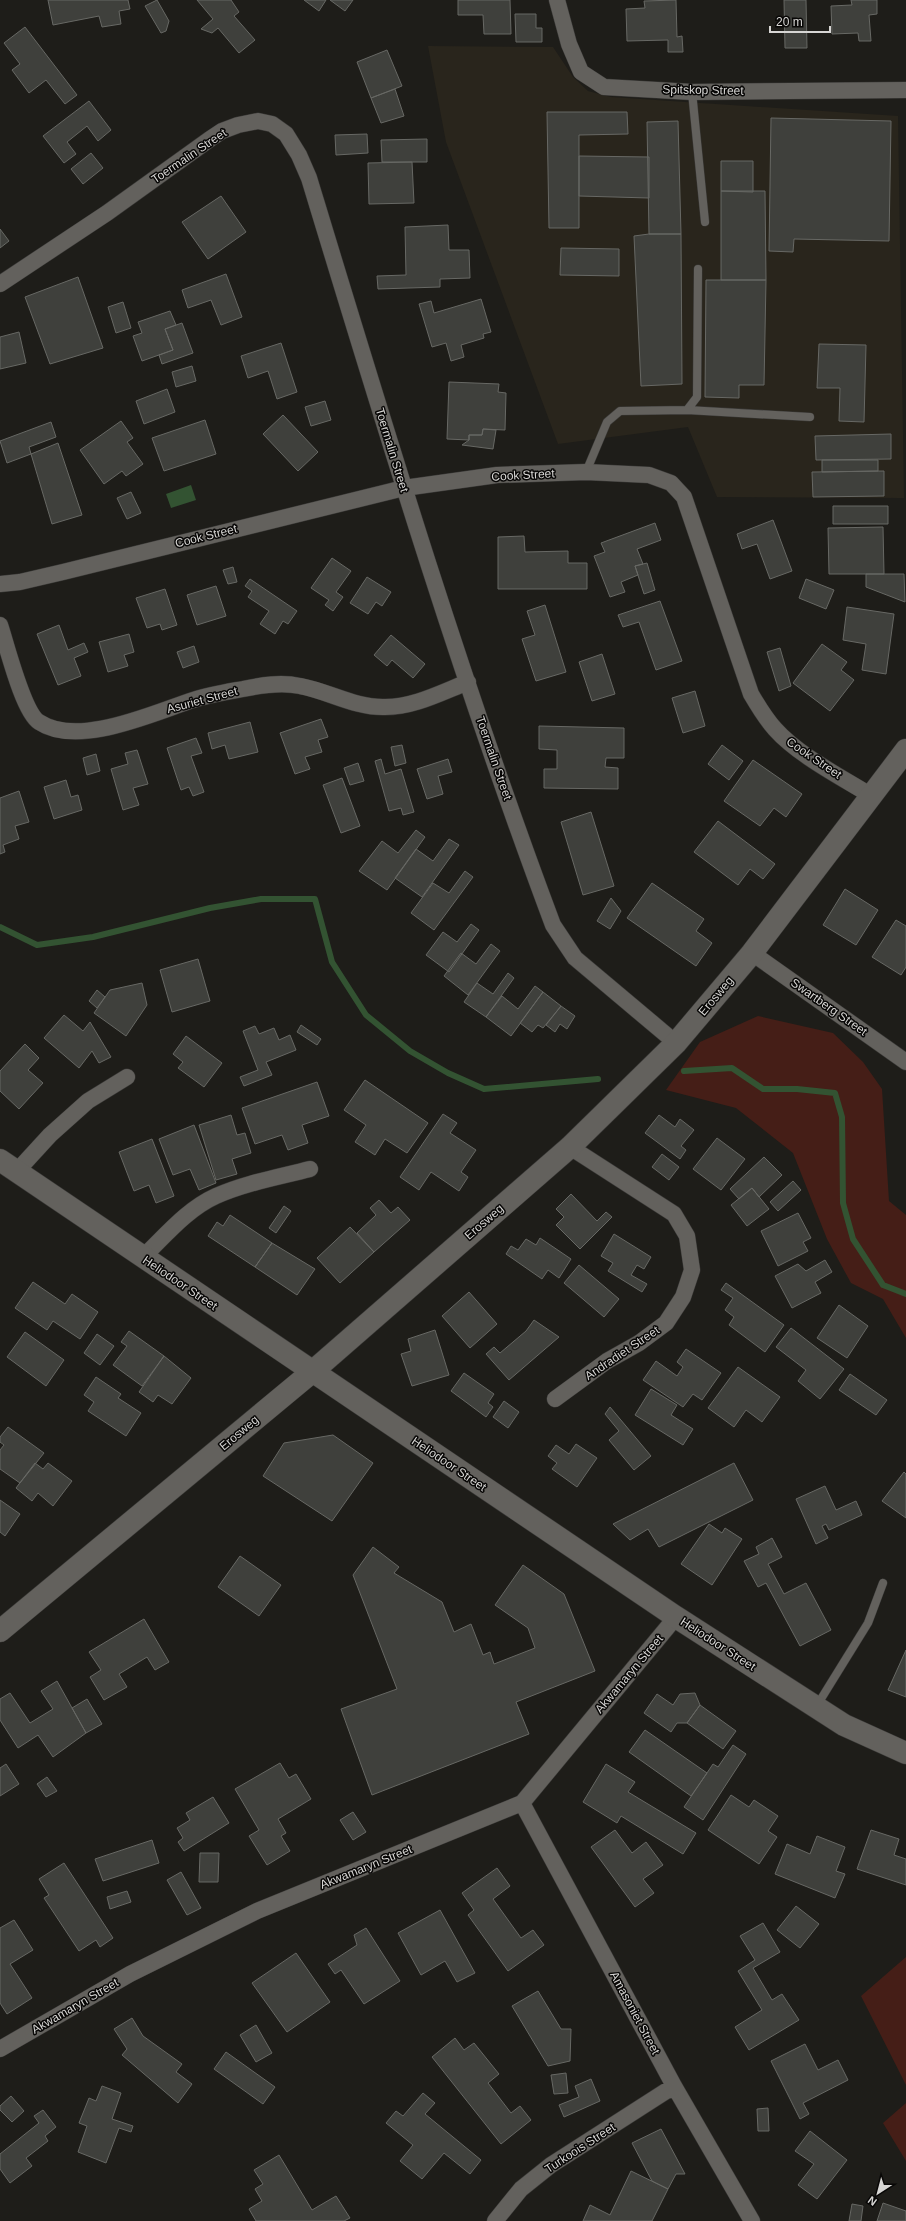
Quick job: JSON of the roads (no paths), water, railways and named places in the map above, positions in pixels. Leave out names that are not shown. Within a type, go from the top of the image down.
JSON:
[{"type":"street","name":"Spitskop Street","points":[[557,0],[569,44],[582,72],[604,87],[692,92],[906,90]]},
{"type":"street","name":"Toermalin Street","points":[[0,284],[107,213],[222,131],[258,121],[272,124],[286,134],[299,155],[308,178],[404,488],[468,682],[553,925],[575,958],[676,1043]]},
{"type":"street","name":"Cook Street","points":[[0,584],[41,577],[404,488],[497,475],[586,472],[649,476],[671,483],[684,497],[751,694],[763,715],[776,730],[793,745],[870,796]]},
{"type":"street","name":"Asuriet Street","points":[[0,625],[24,701],[38,722],[54,729],[84,732],[119,725],[195,700],[275,684],[300,686],[366,706],[383,708],[408,706],[468,682]]},
{"type":"street","name":"Erosweg","points":[[0,1631],[312,1372],[570,1147],[676,1043],[752,953],[906,750]]},
{"type":"street","name":"Swartberg Street","points":[[752,953],[906,1062]]},
{"type":"street","points":[[8,1166],[50,1135],[88,1101],[126,1077]]},
{"type":"street","name":"Andradiet Street","points":[[555,1399],[607,1361],[639,1343],[666,1323],[682,1297],[692,1270],[687,1236],[674,1214],[570,1147]]},
{"type":"street","name":"Heliodoor Street","points":[[8,1166],[676,1617],[844,1725],[906,1753]]},
{"type":"street","points":[[143,1257],[185,1216],[214,1196],[244,1186],[310,1169]]},
{"type":"street","name":"Akwamaryn Street","points":[[0,2049],[130,1974],[257,1911],[522,1804],[676,1617]]},
{"type":"street","name":"Amasoniet Street","points":[[522,1804],[674,2086],[752,2221]]},
{"type":"street","name":"Turkoois Street","points":[[495,2221],[521,2189],[551,2164],[674,2086]]},
{"type":"lane","points":[[692,92],[705,222]]},
{"type":"lane","points":[[687,410],[697,397],[698,269]]},
{"type":"lane","points":[[586,472],[607,422],[620,411],[687,410],[810,417]]},
{"type":"lane","points":[[816,1707],[868,1623],[883,1583]]},
{"type":"waterway","points":[[0,927],[37,945],[93,937],[210,908],[261,899],[315,899],[332,962],[366,1015],[410,1051],[448,1073],[484,1089],[598,1079]]},
{"type":"waterway","points":[[684,1071],[732,1068],[763,1089],[797,1089],[835,1093],[842,1117],[843,1203],[853,1239],[883,1285],[906,1294]]}]
